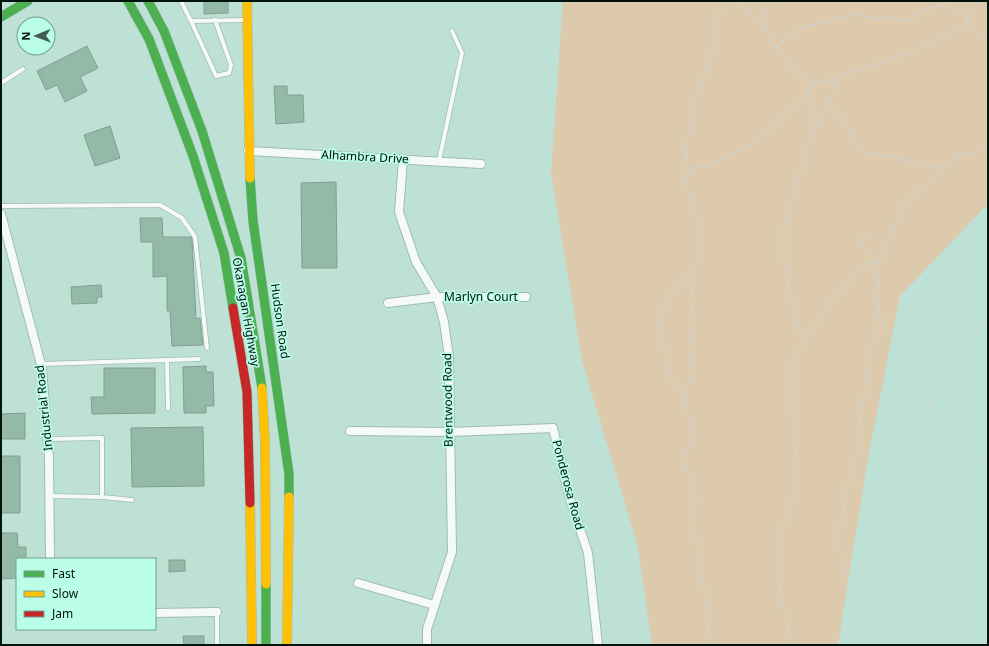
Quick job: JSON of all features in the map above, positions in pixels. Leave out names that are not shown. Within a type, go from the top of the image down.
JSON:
[{"type":"main road","points":[[1,17],[28,1]]},
{"type":"main road","name":"Okanagan Highway","points":[[128,1],[152,46],[193,156],[224,253],[247,392],[250,466],[252,645]]},
{"type":"main road","name":"Okanagan Highway","points":[[148,1],[164,31],[202,130],[241,258],[261,376],[265,441],[266,645]]},
{"type":"main road","name":"Hudson Road","points":[[247,1],[248,151],[253,221],[288,474],[287,645]]},
{"type":"street","name":"Alhambra Drive","points":[[248,151],[482,164]]},
{"type":"street","name":"Brentwood Road","points":[[403,160],[399,212],[416,262],[437,297],[444,322],[449,357],[452,552],[427,629],[427,645]]},
{"type":"street","name":"Industrial Road","points":[[1,214],[21,285],[40,364],[47,439],[50,496],[50,558]]},
{"type":"street","name":"Marlyn Court","points":[[388,303],[437,297],[526,297]]},
{"type":"street","name":"Ponderosa Road","points":[[449,432],[553,428],[570,499],[588,553],[598,645]]},
{"type":"street","points":[[350,431],[449,432]]},
{"type":"street","points":[[358,583],[434,605]]},
{"type":"street","points":[[156,613],[217,612]]},
{"type":"lane","points":[[181,1],[216,76],[229,73],[231,65],[214,20]]},
{"type":"lane","points":[[191,21],[248,20]]},
{"type":"lane","points":[[439,161],[462,53],[452,32]]},
{"type":"lane","points":[[1,83],[23,68]]},
{"type":"lane","points":[[1,206],[160,205],[182,218],[195,237],[207,348]]},
{"type":"lane","points":[[40,364],[199,359]]},
{"type":"lane","points":[[168,360],[168,409]]},
{"type":"lane","points":[[47,439],[102,438],[102,497]]},
{"type":"lane","points":[[50,496],[102,497],[132,500]]},
{"type":"lane","points":[[217,612],[217,645]]},
{"type":"path","points":[[685,401],[689,379],[693,276],[699,253],[699,234],[696,214],[686,183],[688,173],[686,146],[697,92],[703,83],[706,64],[714,49],[715,29],[724,1]]},
{"type":"path","points":[[736,1],[765,26],[776,46],[807,82],[816,84]]},
{"type":"path","points":[[765,26],[767,7],[770,1]]},
{"type":"path","points":[[688,173],[694,168],[704,167],[758,140],[816,84],[905,54],[964,26],[980,1]]},
{"type":"path","points":[[776,46],[803,28],[860,14],[875,20],[886,18],[907,20],[913,19],[917,13],[943,4],[963,13],[967,21],[988,44]]},
{"type":"path","points":[[806,340],[798,327],[784,264],[784,226],[805,154],[835,86],[831,79]]},
{"type":"path","points":[[810,90],[808,102],[817,128]]},
{"type":"path","points":[[827,106],[843,117],[859,151],[946,168]]},
{"type":"path","points":[[852,645],[854,632],[851,616],[855,602],[850,591],[836,535],[846,515],[843,497],[858,449],[860,417],[866,388],[864,365],[873,342],[879,314],[879,260],[904,205],[946,168],[959,153],[973,154],[988,146]]},
{"type":"path","points":[[870,264],[868,253],[860,242],[873,232]]},
{"type":"path","points":[[793,645],[780,595],[779,554],[781,532],[791,508],[797,441],[792,413],[792,364],[796,352],[806,340],[830,301],[859,270],[879,260]]},
{"type":"path","points":[[693,276],[682,279],[656,318],[672,382],[685,401],[692,432],[685,461],[696,499],[694,533],[702,571],[710,645]]},
{"type":"path","points":[[879,314],[888,333],[898,346],[904,363],[930,403],[939,420],[953,438],[955,452],[949,467],[949,474],[936,458],[929,438],[930,403],[941,390],[942,381],[961,366],[969,355],[971,343],[988,319]]},
{"type":"path","points":[[955,452],[966,462],[978,458],[987,460],[988,463]]},
{"type":"shaded area","points":[[563,1],[988,1],[988,204],[900,296],[867,463],[838,645],[652,645],[638,547],[582,361],[551,173]]},
{"type":"building","points":[[204,1],[228,1],[228,13],[204,14]]},
{"type":"building","points":[[87,46],[98,68],[80,77],[87,91],[65,102],[57,85],[46,90],[37,71]]},
{"type":"building","points":[[274,86],[287,86],[287,95],[303,95],[304,122],[276,124]]},
{"type":"building","points":[[110,126],[120,158],[95,166],[84,135]]},
{"type":"building","points":[[336,182],[337,268],[302,268],[301,183]]},
{"type":"building","points":[[140,218],[162,218],[163,237],[192,238],[196,319],[200,318],[203,345],[172,346],[170,311],[167,311],[167,276],[153,277],[153,242],[141,242]]},
{"type":"building","points":[[101,285],[102,297],[97,297],[97,303],[72,304],[71,287]]},
{"type":"building","points":[[206,366],[206,372],[213,372],[214,406],[206,406],[206,413],[184,413],[183,367]]},
{"type":"building","points":[[104,368],[155,368],[155,413],[92,414],[91,397],[104,397]]},
{"type":"building","points":[[25,413],[25,439],[1,439],[1,414]]},
{"type":"building","points":[[203,427],[204,486],[132,487],[131,428]]},
{"type":"building","points":[[1,456],[20,456],[20,513],[1,513]]},
{"type":"building","points":[[1,533],[17,533],[18,547],[26,547],[26,558],[16,558],[16,578],[1,579]]},
{"type":"building","points":[[169,560],[185,560],[185,571],[169,572]]},
{"type":"building","points":[[183,636],[204,636],[204,645],[184,645]]},
{"type":"traffic: fast","points":[[1,17],[28,1]]},
{"type":"traffic: fast","points":[[128,1],[149,39],[193,156],[224,253],[233,308]]},
{"type":"traffic: fast","points":[[148,1],[164,31],[202,131],[241,258],[262,388]]},
{"type":"traffic: fast","points":[[250,178],[253,221],[289,474],[289,497]]},
{"type":"traffic: fast","points":[[266,584],[266,645]]},
{"type":"traffic: slow","points":[[247,1],[250,178]]},
{"type":"traffic: slow","points":[[262,388],[265,441],[266,584]]},
{"type":"traffic: slow","points":[[287,645],[289,497]]},
{"type":"traffic: slow","points":[[250,503],[252,645]]},
{"type":"traffic: jam","points":[[233,308],[247,392],[250,503]]}]
